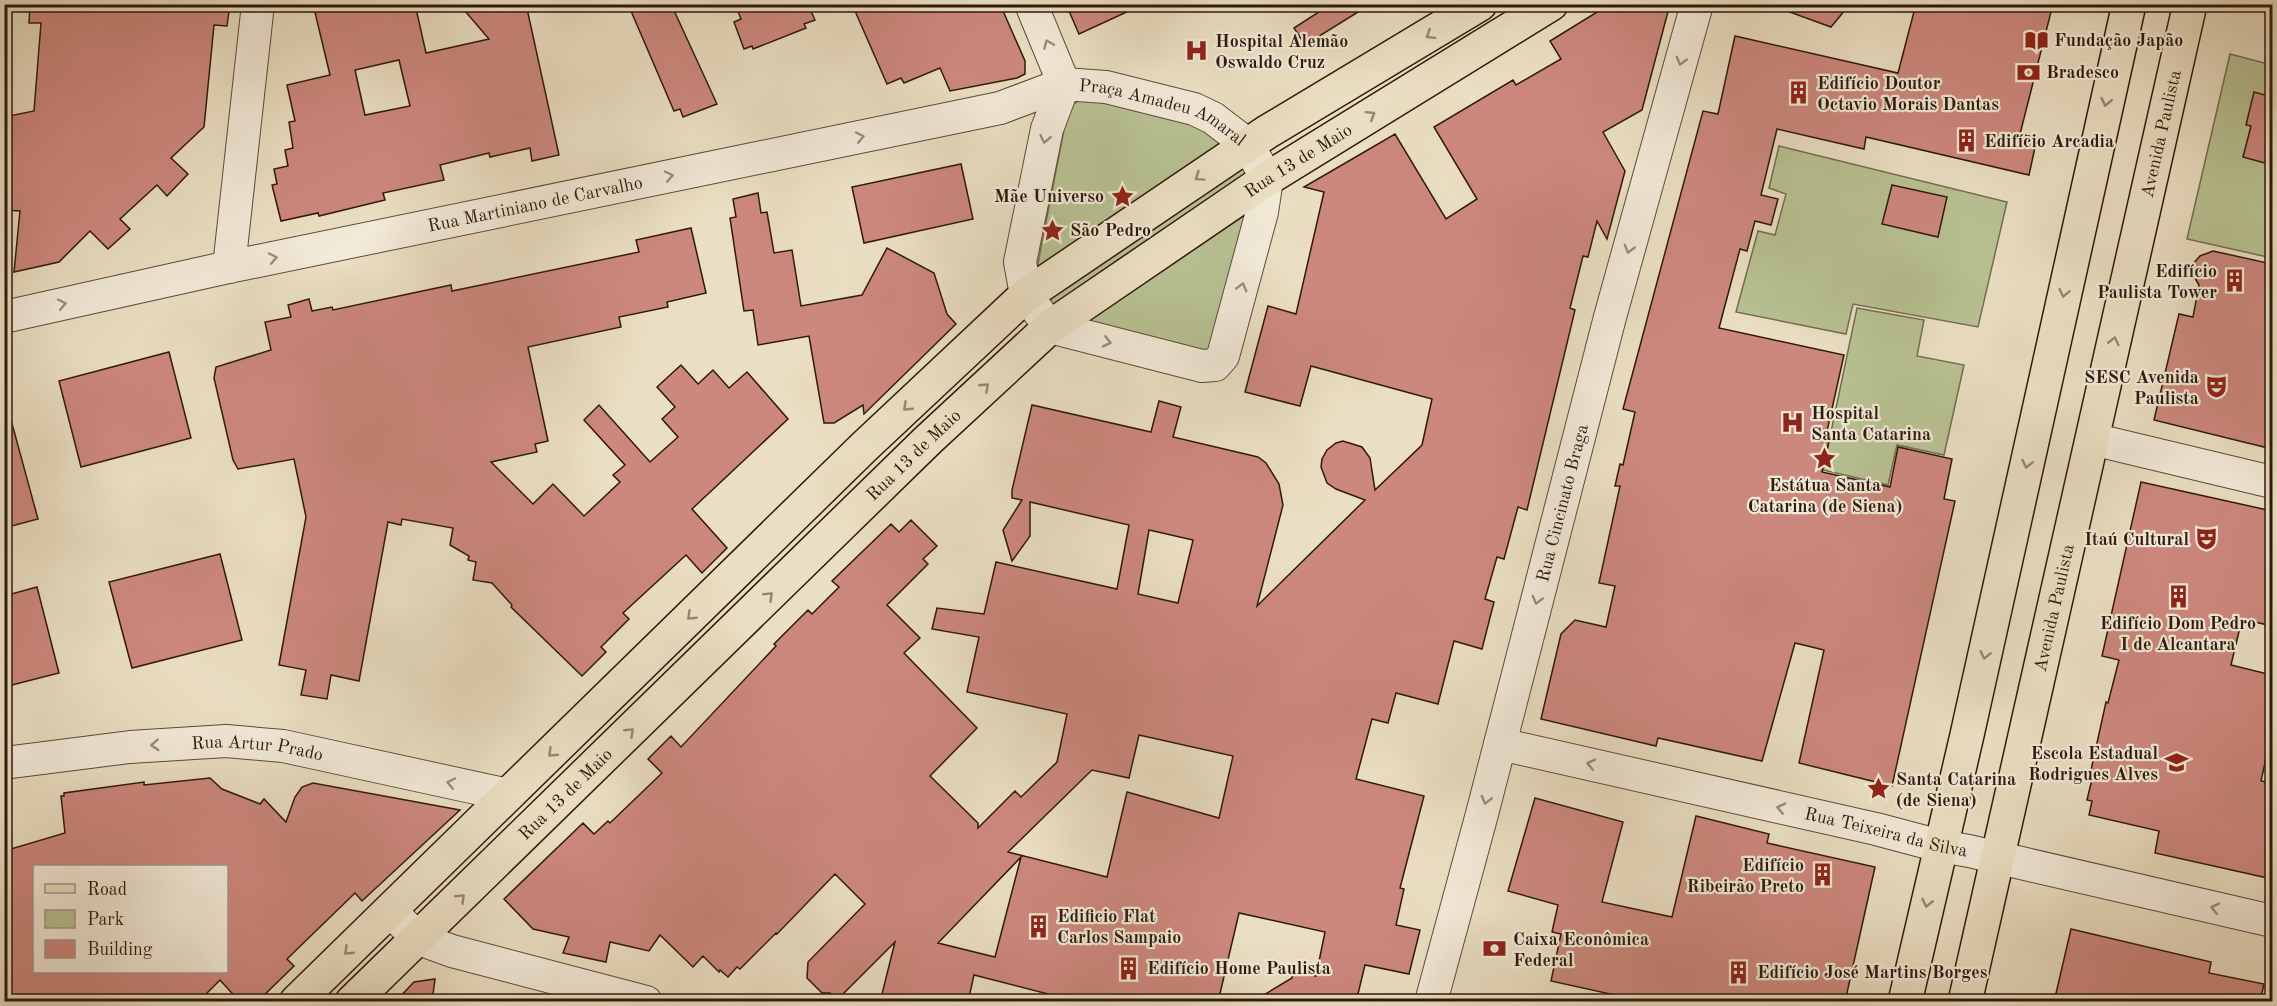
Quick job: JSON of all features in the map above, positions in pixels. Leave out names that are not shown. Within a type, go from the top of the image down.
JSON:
[{"type":"main road","points":[[296,1002],[864,447],[1026,295],[1248,145],[1480,4]]},
{"type":"main road","name":"Rua 13 de Maio","points":[[352,1002],[920,449],[1050,327],[1267,179],[1551,4]]},
{"type":"main road","points":[[1905,1002],[1967,735],[2129,4]]},
{"type":"main road","name":"Avenida Paulista","points":[[1965,1002],[2190,4]]},
{"type":"street","points":[[229,267],[258,4]]},
{"type":"street","points":[[1031,4],[1064,84]]},
{"type":"street","name":"Rua Cincinato Braga","points":[[1431,1002],[1602,351],[1697,4]]},
{"type":"street","name":"Rua Martiniano de Carvalho","points":[[4,317],[229,267],[1000,108],[1064,84]]},
{"type":"street","name":"Praça Amadeu Amaral","points":[[1050,327],[1026,295],[1020,262],[1047,129],[1064,84],[1106,87],[1194,109],[1213,118],[1248,145],[1267,179]]},
{"type":"street","points":[[1050,327],[1202,366],[1215,364],[1223,356],[1262,212],[1267,179]]},
{"type":"street","points":[[2092,439],[2263,480]]},
{"type":"street","name":"Rua Artur Prado","points":[[4,763],[130,747],[226,741],[283,746],[508,795]]},
{"type":"street","name":"Rua Teixeira da Silva","points":[[1500,744],[2272,921]]},
{"type":"street","points":[[390,910],[419,939],[452,951],[638,1001]]},
{"type":"green space","points":[[2230,54],[2272,65],[2272,258],[2187,239]]},
{"type":"green space","points":[[1085,97],[1191,120],[1238,153],[1256,185],[1209,356],[1061,322],[1034,284],[1067,114],[1073,104]]},
{"type":"green space","points":[[1779,146],[2007,202],[1978,327],[1853,304],[1846,334],[1736,312],[1758,231],[1775,235],[1786,194],[1769,188]]},
{"type":"green space","points":[[1857,308],[1924,320],[1917,356],[1964,365],[1944,455],[1897,445],[1888,485],[1823,470]]},
{"type":"building","points":[[30,4],[230,4],[227,26],[214,25],[204,127],[171,158],[188,174],[167,196],[157,185],[120,219],[130,229],[108,249],[90,231],[59,262],[14,272],[20,211],[4,210],[4,117],[34,111],[41,23],[29,23]]},
{"type":"building","points":[[313,4],[415,4],[426,53],[489,39],[459,4],[526,4],[559,155],[532,161],[530,148],[490,157],[489,153],[440,165],[444,180],[383,193],[385,200],[319,216],[318,213],[281,221],[272,185],[277,184],[274,169],[288,166],[285,150],[293,148],[289,122],[295,121],[287,85],[330,75]],"holes":[[[399,60],[410,106],[365,115],[355,70]]]},
{"type":"building","points":[[628,4],[671,4],[717,104],[683,117],[680,109],[674,111]]},
{"type":"building","points":[[735,4],[808,4],[815,20],[804,24],[806,28],[753,49],[752,46],[744,49],[734,22],[741,19]]},
{"type":"building","points":[[852,4],[1000,4],[1025,61],[1025,74],[1017,78],[950,91],[940,68],[904,83],[901,78],[887,84]]},
{"type":"building","points":[[1066,4],[1144,4],[1079,34]]},
{"type":"building","points":[[1331,4],[1371,4],[1305,45],[1294,28]]},
{"type":"building","points":[[1610,4],[1670,4],[1642,110],[1603,132],[1625,171],[1607,239],[1597,221],[1588,257],[1583,256],[1570,308],[1575,310],[1527,510],[1518,507],[1504,559],[1497,557],[1485,599],[1494,602],[1482,649],[1454,641],[1438,704],[1396,693],[1388,723],[1372,719],[1356,779],[1424,796],[1400,888],[1404,889],[1396,925],[1420,930],[1409,974],[1365,965],[1356,1002],[1252,1002],[1292,978],[1294,970],[1316,976],[1325,932],[1239,913],[1218,1002],[1079,1002],[974,975],[968,1002],[880,1002],[895,942],[837,1000],[830,993],[822,993],[807,978],[808,962],[865,904],[835,874],[777,934],[740,969],[737,967],[728,977],[720,970],[719,972],[703,956],[693,967],[660,935],[649,951],[610,942],[606,962],[563,953],[569,937],[533,929],[504,899],[583,823],[594,834],[608,821],[610,823],[662,773],[648,759],[671,736],[681,747],[776,646],[774,644],[808,610],[812,614],[839,587],[832,581],[891,524],[899,532],[911,520],[937,546],[923,559],[928,564],[887,605],[920,638],[904,653],[977,728],[930,776],[978,823],[978,828],[1015,791],[1021,797],[1057,762],[1067,714],[967,692],[979,637],[932,629],[937,608],[984,614],[996,562],[1117,589],[1129,525],[1030,502],[1030,536],[1012,561],[1003,530],[1022,500],[1012,498],[1012,490],[1032,405],[1151,432],[1159,401],[1181,407],[1173,437],[1258,457],[1266,463],[1279,484],[1283,505],[1257,606],[1365,500],[1336,489],[1327,483],[1321,467],[1327,450],[1343,441],[1362,447],[1370,458],[1375,490],[1422,445],[1432,399],[1311,366],[1300,406],[1245,392],[1268,306],[1296,314],[1324,192],[1304,187],[1395,134],[1446,219],[1477,199],[1434,127],[1513,80],[1516,85],[1561,59],[1550,41]],"holes":[[[1149,530],[1193,540],[1178,603],[1138,594]],[[1139,735],[1233,756],[1219,818],[1127,792],[1107,877],[1008,852],[1092,770],[1129,778]],[[1021,857],[995,957],[938,943]]]},
{"type":"building","points":[[1776,4],[1850,4],[1831,27],[1776,7]]},
{"type":"building","name":"Hospital Santa Catarina","points":[[1916,4],[2053,4],[2020,134],[2037,138],[2029,175],[1866,137],[1864,149],[1777,129],[1761,195],[1778,199],[1771,225],[1755,221],[1747,251],[1740,249],[1719,328],[1844,355],[1825,440],[1829,441],[1822,472],[1890,487],[1898,447],[1952,459],[1944,499],[1955,501],[1892,786],[1799,763],[1824,650],[1795,643],[1762,761],[1658,738],[1656,746],[1541,719],[1561,634],[1575,620],[1606,627],[1615,586],[1599,583],[1620,486],[1615,486],[1620,464],[1623,465],[1635,412],[1623,409],[1703,111],[1718,114],[1735,36],[1898,73]]},
{"type":"building","points":[[2254,92],[2272,97],[2272,165],[2243,157],[2251,126],[2246,125]]},
{"type":"building","points":[[961,164],[973,219],[864,243],[852,187]]},
{"type":"building","points":[[1892,185],[1947,197],[1938,237],[1882,224]]},
{"type":"building","points":[[758,193],[761,213],[767,212],[774,253],[792,250],[801,306],[862,295],[887,248],[934,273],[947,314],[956,324],[864,414],[863,405],[834,423],[824,423],[809,336],[758,345],[753,310],[744,311],[730,218],[736,217],[733,199]]},
{"type":"building","points":[[691,228],[706,293],[667,302],[668,307],[619,317],[621,327],[528,347],[548,441],[535,444],[537,452],[491,462],[533,504],[553,484],[584,516],[620,482],[613,475],[625,465],[584,420],[599,405],[650,462],[678,437],[662,419],[675,407],[657,387],[681,365],[698,384],[713,370],[729,388],[747,372],[788,419],[692,509],[727,548],[702,573],[686,555],[623,613],[629,619],[601,647],[606,652],[582,676],[511,607],[512,605],[492,583],[473,580],[476,562],[468,560],[469,556],[450,545],[453,528],[402,519],[401,525],[388,522],[359,681],[331,675],[327,699],[301,695],[306,670],[279,665],[306,517],[294,459],[238,469],[233,460],[214,378],[216,367],[271,350],[265,322],[291,317],[288,305],[309,299],[312,311],[332,307],[333,310],[451,285],[452,291],[639,252],[636,240]]},
{"type":"building","points":[[2213,251],[2272,264],[2272,449],[2154,420],[2179,314],[2193,317],[2199,285],[2193,275],[2192,265],[2200,256]]},
{"type":"building","points":[[169,352],[191,438],[81,467],[59,381]]},
{"type":"building","points":[[4,420],[11,420],[38,519],[4,528]]},
{"type":"building","name":"Escola Estadual Rodrigues Alves","points":[[2141,482],[2272,511],[2272,623],[2269,622],[2268,625],[2242,619],[2231,665],[2272,675],[2272,731],[2261,781],[2272,783],[2272,879],[2155,853],[2159,831],[2089,815],[2092,801],[2087,800],[2094,771],[2091,770],[2106,702],[2108,703],[2119,660],[2102,656]]},
{"type":"building","points":[[220,554],[242,640],[132,668],[109,582]]},
{"type":"building","points":[[37,587],[59,673],[4,687],[4,596]]},
{"type":"building","points":[[210,778],[222,789],[260,804],[264,799],[286,822],[295,797],[302,787],[313,783],[460,810],[362,901],[355,893],[287,959],[294,966],[257,1002],[240,1002],[220,980],[198,1002],[4,1002],[4,851],[65,833],[61,796],[64,796],[64,793],[144,782],[144,785]]},
{"type":"building","points":[[1535,798],[1623,822],[1602,902],[1672,917],[1696,816],[1769,834],[1767,843],[1875,867],[1845,1002],[1623,1002],[1624,997],[1551,981],[1561,934],[1552,932],[1558,905],[1508,891]]},
{"type":"building","points":[[2071,929],[2211,962],[2209,973],[2264,984],[2260,1002],[2054,1002]]},
{"type":"building","points":[[435,979],[432,1002],[395,1002],[414,982]]},
{"type":"place","name":"Fundação Japão","points":[[2036,40]]},
{"type":"place","name":"Hospital Alemão Oswaldo Cruz","points":[[1197,51]]},
{"type":"place","name":"Bradesco","points":[[2028,72]]},
{"type":"place","name":"Edifício Doutor Octavio Morais Dantas","points":[[1799,93]]},
{"type":"place","name":"Edifício Arcadia","points":[[1966,141]]},
{"type":"place","name":"Mãe Universo","points":[[1122,196]]},
{"type":"place","name":"São Pedro","points":[[1052,230]]},
{"type":"place","name":"Edifício Paulista Tower","points":[[2235,281]]},
{"type":"place","name":"SESC Avenida Paulista","points":[[2217,387]]},
{"type":"place","name":"Hospital Santa Catarina","points":[[1793,423]]},
{"type":"place","name":"Estátua Santa Catarina (de Siena)","points":[[1825,459]]},
{"type":"place","name":"Itaú Cultural","points":[[2207,539]]},
{"type":"place","name":"Edifício Dom Pedro I de Alcantara","points":[[2178,597]]},
{"type":"place","name":"Escola Estadual Rodrigues Alves","points":[[2176,763]]},
{"type":"place","name":"Santa Catarina (de Siena)","points":[[1878,789]]},
{"type":"place","name":"Edifício Ribeirão Preto","points":[[1822,875]]},
{"type":"place","name":"Edificio Flat Carlos Sampaio","points":[[1039,926]]},
{"type":"place","name":"Caixa Econômica Federal","points":[[1495,949]]},
{"type":"place","name":"Edifício Home Paulista","points":[[1129,968]]},
{"type":"place","name":"Edifício José Martins Borges","points":[[1739,972]]}]
